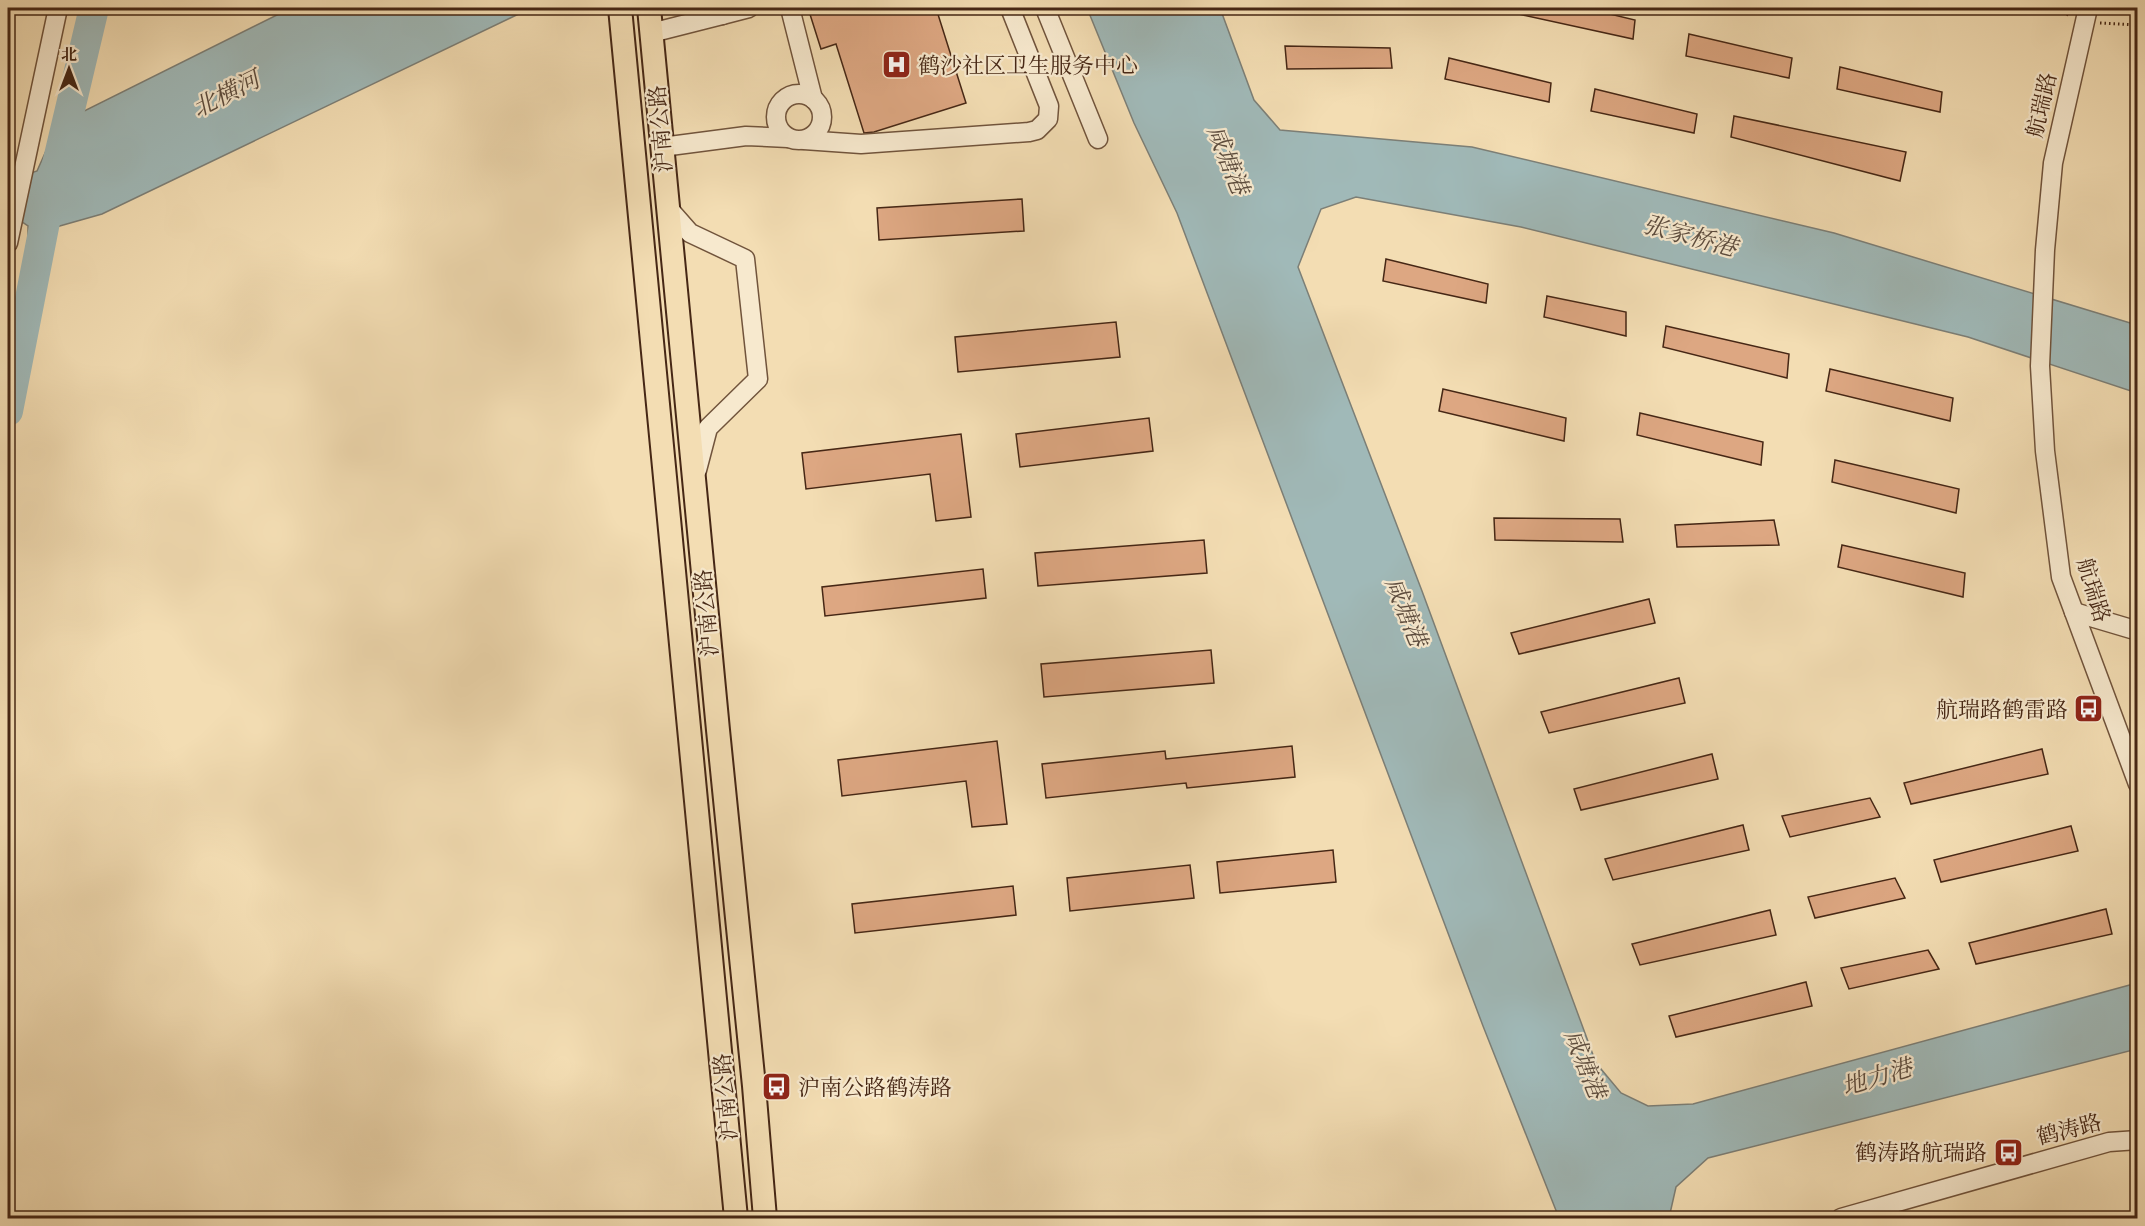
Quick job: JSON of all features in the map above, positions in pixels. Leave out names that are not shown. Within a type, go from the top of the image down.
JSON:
[{"type":"main road","name":"沪南公路","points":[[620,8],[736,1218]]},
{"type":"main road","name":"沪南公路","points":[[649,8],[765,1218]]},
{"type":"street","points":[[9,237],[58,8]]},
{"type":"street","points":[[651,33],[723,11],[748,8]]},
{"type":"street","points":[[790,8],[813,99],[821,112],[820,126],[811,137],[796,139],[777,126],[775,118],[780,103],[792,95],[800,94],[813,99]]},
{"type":"street","points":[[662,147],[746,136],[861,144],[1037,130],[1048,118],[1049,106],[1010,8]]},
{"type":"street","points":[[1045,8],[1098,139]]},
{"type":"street","name":"航瑞路","points":[[2086,15],[2053,163],[2045,250],[2040,366],[2045,451],[2061,577],[2138,784]]},
{"type":"street","points":[[668,208],[690,233],[745,259],[758,379],[708,428],[694,481]]},
{"type":"street","points":[[2074,612],[2138,631]]},
{"type":"street","name":"鹤涛路","points":[[1841,1218],[2109,1142],[2138,1140]]},
{"type":"path","points":[[2086,15],[2138,25]]},
{"type":"water","name":"北横河","points":[[291,8],[531,8],[102,214],[28,235],[28,226],[19,220],[8,226],[8,181],[37,171],[58,124]]},
{"type":"water","points":[[1087,8],[1220,8],[1254,100],[1280,130],[1472,147],[1834,233],[2137,325],[2137,393],[1968,337],[1521,227],[1356,197],[1321,209],[1298,267],[1422,591],[1596,1063],[1621,1093],[1648,1106],[1693,1104],[2137,983],[2137,1049],[1708,1158],[1676,1187],[1669,1218],[1559,1218],[1483,1026],[1177,213],[1134,123]]},
{"type":"building","points":[[808,8],[936,8],[966,103],[874,132],[864,133],[836,44],[821,49]]},
{"type":"building","points":[[1514,8],[1585,8],[1635,20],[1633,39],[1514,13]]},
{"type":"building","points":[[1689,34],[1792,58],[1789,78],[1686,56]]},
{"type":"building","points":[[1285,46],[1390,48],[1392,68],[1287,69]]},
{"type":"building","points":[[1449,58],[1551,83],[1549,102],[1445,79]]},
{"type":"building","points":[[1840,67],[1942,92],[1940,112],[1837,89]]},
{"type":"building","points":[[1595,89],[1697,114],[1694,133],[1591,111]]},
{"type":"building","points":[[1734,116],[1906,152],[1900,181],[1731,137]]},
{"type":"building","points":[[1022,199],[1024,231],[879,240],[877,208]]},
{"type":"building","points":[[1386,259],[1488,284],[1486,303],[1383,281]]},
{"type":"building","points":[[1547,296],[1626,312],[1626,336],[1544,317]]},
{"type":"building","points":[[1116,322],[1120,357],[958,372],[955,337]]},
{"type":"building","points":[[1666,326],[1789,354],[1787,378],[1663,347]]},
{"type":"building","points":[[1830,369],[1953,398],[1950,421],[1826,391]]},
{"type":"building","points":[[1443,389],[1566,418],[1564,441],[1439,411]]},
{"type":"building","points":[[1640,413],[1763,442],[1761,465],[1637,435]]},
{"type":"building","points":[[1149,418],[1153,451],[1020,467],[1016,434]]},
{"type":"building","points":[[961,434],[971,517],[936,521],[930,474],[806,489],[802,453]]},
{"type":"building","points":[[1835,460],[1959,489],[1956,513],[1832,482]]},
{"type":"building","points":[[1494,518],[1620,519],[1623,542],[1495,540]]},
{"type":"building","points":[[1774,520],[1779,545],[1677,547],[1675,525]]},
{"type":"building","points":[[1204,540],[1207,573],[1038,586],[1035,553]]},
{"type":"building","points":[[1842,545],[1965,573],[1963,597],[1838,567]]},
{"type":"building","points":[[983,569],[986,598],[825,616],[822,587]]},
{"type":"building","points":[[1649,599],[1655,623],[1519,654],[1511,633]]},
{"type":"building","points":[[1211,650],[1214,683],[1044,697],[1041,664]]},
{"type":"building","points":[[1679,678],[1685,703],[1549,733],[1541,712]]},
{"type":"building","points":[[997,741],[1007,824],[972,827],[966,781],[842,796],[838,760]]},
{"type":"building","points":[[1292,746],[1295,777],[1187,788],[1186,783],[1046,798],[1042,764],[1165,751],[1166,759]]},
{"type":"building","points":[[2042,749],[2048,774],[1911,804],[1904,783]]},
{"type":"building","points":[[1712,754],[1718,779],[1581,810],[1574,789]]},
{"type":"building","points":[[1870,798],[1880,817],[1790,837],[1782,816]]},
{"type":"building","points":[[1743,825],[1749,850],[1613,880],[1605,859]]},
{"type":"building","points":[[2071,826],[2078,851],[1941,882],[1934,860]]},
{"type":"building","points":[[1333,850],[1336,882],[1220,893],[1217,862]]},
{"type":"building","points":[[1190,865],[1194,898],[1070,911],[1067,878]]},
{"type":"building","points":[[1895,878],[1905,898],[1815,918],[1808,897]]},
{"type":"building","points":[[1013,886],[1016,915],[855,933],[852,904]]},
{"type":"building","points":[[2106,909],[2112,934],[1976,964],[1969,943]]},
{"type":"building","points":[[1770,910],[1776,935],[1640,965],[1632,944]]},
{"type":"building","points":[[1928,950],[1939,969],[1849,989],[1841,968]]},
{"type":"building","points":[[1806,982],[1812,1006],[1676,1037],[1669,1016]]},
{"type":"waterway","points":[[8,411],[53,181],[94,8]]},
{"type":"place","name":"鹤沙社区卫生服务中心","points":[[897,65]]},
{"type":"place","name":"航瑞路鹤雷路","points":[[2089,709]]},
{"type":"place","name":"沪南公路鹤涛路","points":[[777,1087]]},
{"type":"place","name":"鹤涛路航瑞路","points":[[2008,1152]]},
{"type":"water label","name":"咸塘港","points":[[1228,160]]},
{"type":"water label","name":"张家桥港","points":[[1690,236]]},
{"type":"water label","name":"咸塘港","points":[[1406,612]]},
{"type":"water label","name":"咸塘港","points":[[1585,1064]]},
{"type":"water label","name":"地力港","points":[[1877,1077]]}]
